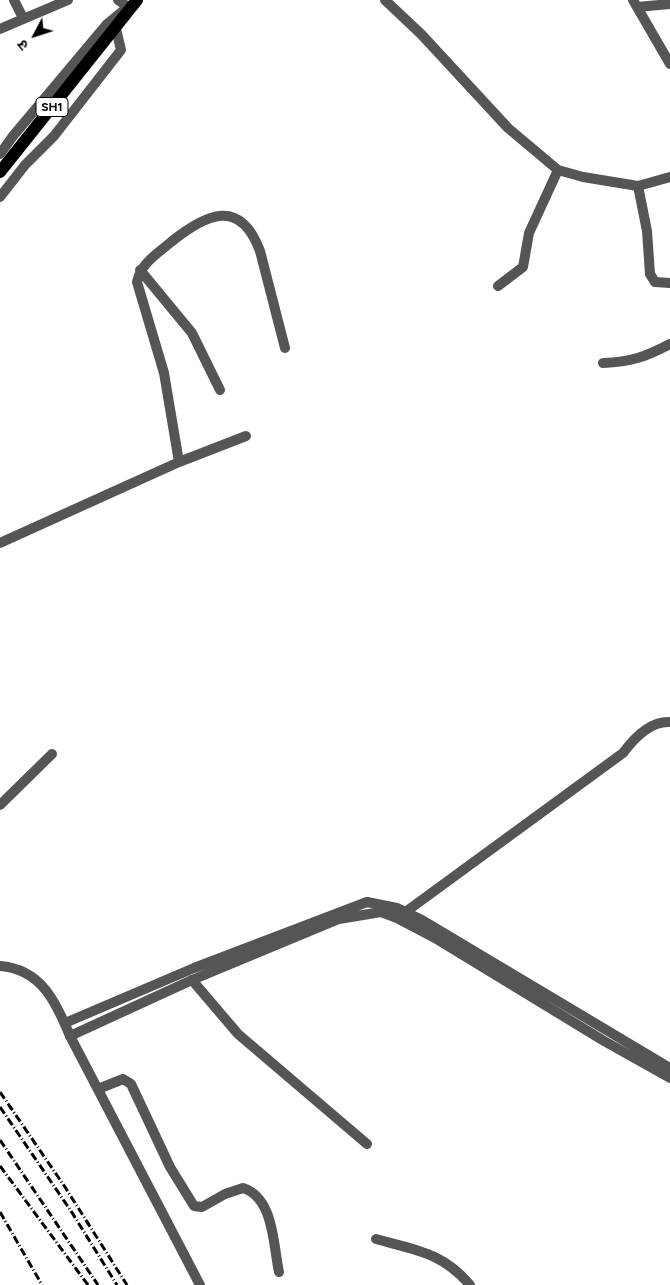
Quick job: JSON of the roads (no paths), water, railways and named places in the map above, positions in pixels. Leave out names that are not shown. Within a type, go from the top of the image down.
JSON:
[{"type":"main road","name":"SH1","points":[[0,172],[105,43],[134,2]]},
{"type":"street","points":[[14,0],[23,18]]},
{"type":"street","points":[[0,29],[68,0]]},
{"type":"street","points":[[118,0],[134,2]]},
{"type":"street","points":[[385,0],[421,34],[508,128],[558,170],[583,177],[638,186],[670,177]]},
{"type":"street","points":[[0,154],[107,24],[134,2]]},
{"type":"street","points":[[635,4],[670,4]]},
{"type":"street","points":[[635,4],[670,64]]},
{"type":"street","points":[[0,197],[25,165],[54,136],[121,50],[116,29]]},
{"type":"street","points":[[498,286],[523,267],[529,233],[558,170]]},
{"type":"street","points":[[638,186],[647,231],[650,274],[655,282],[670,283]]},
{"type":"street","points":[[179,462],[164,373],[137,282],[140,270],[190,228],[209,217],[229,216],[241,220],[255,237],[260,251],[285,348]]},
{"type":"street","points":[[140,270],[192,333],[220,390]]},
{"type":"street","points":[[603,362],[626,362],[645,358],[670,344]]},
{"type":"street","points":[[0,543],[179,462],[246,436]]},
{"type":"street","points":[[402,915],[623,753],[641,734],[660,722],[670,722]]},
{"type":"street","points":[[0,805],[52,754]]},
{"type":"street","points":[[65,1023],[194,968],[367,902],[388,905],[604,1041],[670,1078]]},
{"type":"street","points":[[70,1036],[192,980],[339,919],[380,912],[402,915],[670,1068]]},
{"type":"street","points":[[0,966],[13,967],[27,972],[48,992],[200,1285]]},
{"type":"street","points":[[192,980],[238,1034],[367,1144]]},
{"type":"street","points":[[98,1089],[123,1079],[131,1084],[170,1167],[194,1206],[202,1207],[224,1194],[243,1188],[259,1196],[266,1209],[279,1272]]},
{"type":"street","points":[[376,1239],[437,1256],[456,1269],[470,1285]]},
{"type":"railway","points":[[0,1092],[65,1187],[127,1285]]},
{"type":"railway","points":[[0,1107],[71,1211],[117,1285]]},
{"type":"railway","points":[[0,1140],[98,1285]]},
{"type":"railway","points":[[0,1166],[88,1285]]},
{"type":"railway","points":[[0,1212],[42,1285]]}]
